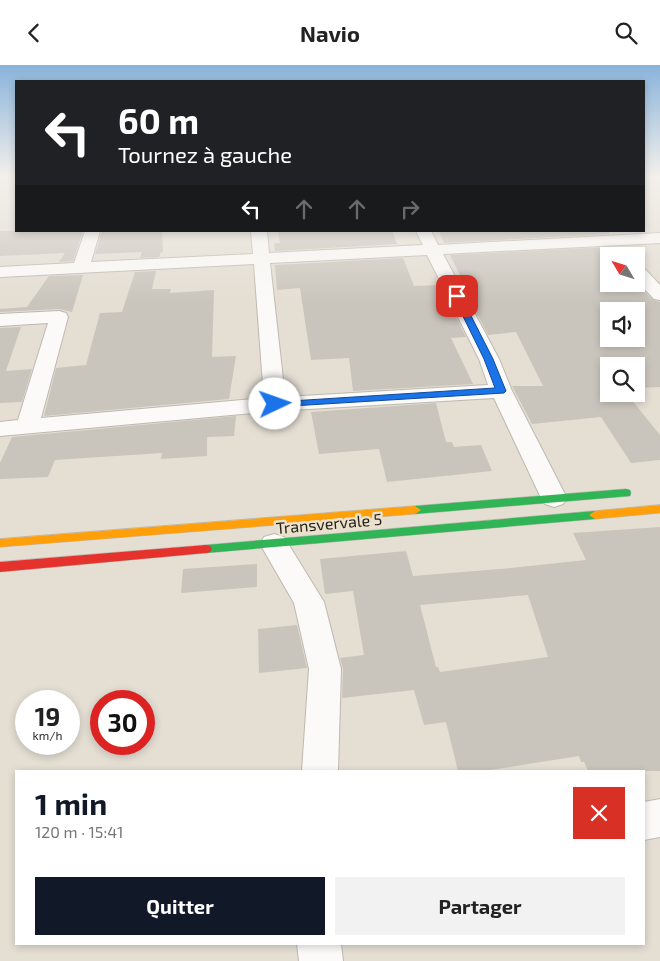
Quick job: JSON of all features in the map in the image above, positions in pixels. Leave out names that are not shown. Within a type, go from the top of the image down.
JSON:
[{"type":"main road","name":"Transvervale 5","points":[[0,543],[641,492]]},
{"type":"main road","name":"Transvervale 5","points":[[0,567],[660,509]]},
{"type":"street","points":[[81,267],[93,232]]},
{"type":"street","points":[[259,232],[275,404]]},
{"type":"street","points":[[424,232],[489,359],[501,391],[554,499]]},
{"type":"street","points":[[0,272],[433,249],[604,236],[660,238]]},
{"type":"street","points":[[604,236],[615,247]]},
{"type":"street","points":[[645,279],[660,295]]},
{"type":"street","points":[[0,320],[59,317],[27,427]]},
{"type":"street","points":[[0,429],[275,404],[501,391]]},
{"type":"street","points":[[274,544],[309,602],[325,669],[320,770]]},
{"type":"street","points":[[645,821],[660,818]]},
{"type":"street","points":[[319,945],[321,961]]},
{"type":"building","points":[[0,231],[83,232],[73,261],[59,262],[65,253],[0,256]]},
{"type":"building","points":[[102,232],[162,232],[163,252],[161,252],[159,257],[140,258],[142,252],[95,254]]},
{"type":"building","points":[[278,232],[392,232],[397,244],[275,251],[274,243],[280,243]]},
{"type":"building","points":[[439,232],[609,232],[609,234],[444,243]]},
{"type":"building","points":[[600,247],[600,293],[645,292],[653,300],[660,302],[660,387],[645,388],[645,357],[600,357],[600,402],[633,402],[660,435],[660,460],[631,463],[601,417],[532,424],[512,386],[543,386],[516,332],[488,335],[462,285],[465,285],[450,255]]},
{"type":"building","points":[[403,258],[414,286],[440,285],[466,337],[451,338],[473,384],[353,391],[349,358],[311,360],[300,288],[277,290],[275,265]]},
{"type":"building","points":[[156,271],[152,289],[171,289],[170,293],[214,290],[212,357],[236,356],[229,399],[44,416],[56,368],[86,365],[100,313],[122,312],[135,272]]},
{"type":"building","points":[[83,275],[72,312],[59,309],[0,312],[0,309],[27,307],[49,276]]},
{"type":"building","points":[[21,327],[6,371],[32,369],[22,402],[0,403],[0,328]]},
{"type":"building","points":[[436,403],[446,442],[452,442],[454,447],[481,445],[492,471],[387,482],[379,449],[319,454],[311,412]]},
{"type":"building","points":[[236,416],[234,436],[207,437],[207,456],[161,459],[162,453],[55,460],[48,477],[0,479],[0,463],[12,437]]},
{"type":"building","points":[[660,527],[660,771],[588,770],[579,756],[490,770],[458,770],[446,722],[424,725],[414,690],[342,698],[343,669],[340,658],[364,655],[353,591],[325,594],[320,559],[406,551],[413,576],[586,560],[573,533]],"holes":[[[528,595],[548,657],[440,672],[438,667],[436,667],[420,605]]]},
{"type":"building","points":[[257,564],[257,587],[181,593],[183,569]]},
{"type":"building","points":[[297,625],[307,668],[259,673],[258,629]]},
{"type":"traffic: fast","points":[[415,510],[626,493]]},
{"type":"traffic: fast","points":[[206,549],[595,515]]},
{"type":"traffic: slow","points":[[595,515],[660,509]]},
{"type":"traffic: slow","points":[[0,543],[415,510]]},
{"type":"traffic: jam","points":[[0,567],[206,549]]},
{"type":"route","points":[[275,404],[501,391],[489,359],[457,296]]}]
